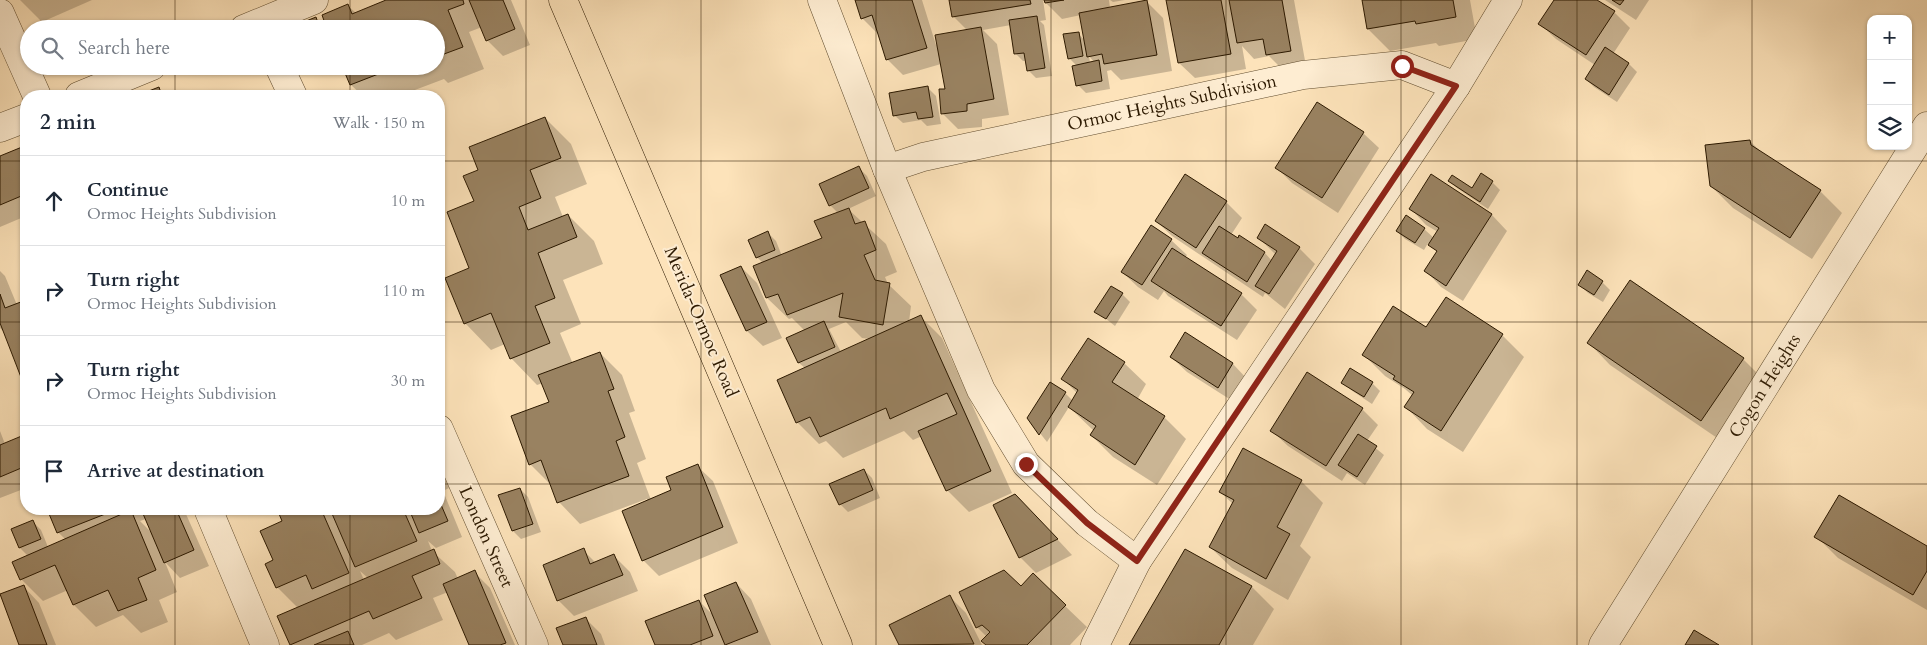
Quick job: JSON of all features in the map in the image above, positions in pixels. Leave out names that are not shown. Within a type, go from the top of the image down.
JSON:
[{"type":"highway","name":"Merida-Ormoc Road","points":[[566,1],[838,645]]},
{"type":"street","points":[[254,20],[314,0]]},
{"type":"street","points":[[822,0],[887,168],[981,390],[1026,464],[1087,523],[1137,561]]},
{"type":"street","points":[[1095,645],[1137,561],[1456,86],[1508,0]]},
{"type":"street","points":[[0,13],[20,58]]},
{"type":"street","name":"Ormoc Heights Subdivision","points":[[887,168],[923,157],[1303,75],[1402,66],[1456,86]]},
{"type":"street","points":[[28,75],[34,90]]},
{"type":"street","points":[[94,90],[130,75]]},
{"type":"street","points":[[283,75],[289,90]]},
{"type":"street","points":[[0,128],[20,120]]},
{"type":"street","name":"Cogon Heights","points":[[1603,645],[1927,126]]},
{"type":"street","name":"London Street","points":[[445,443],[534,645]]},
{"type":"street","points":[[211,515],[265,645]]},
{"type":"building","points":[[386,0],[463,0],[464,4],[448,10],[463,47],[445,54],[445,20],[324,20],[322,15],[348,4],[352,14]]},
{"type":"building","points":[[469,0],[503,0],[515,29],[486,41]]},
{"type":"building","points":[[855,0],[912,0],[927,48],[886,60],[872,15],[861,19]]},
{"type":"building","points":[[949,0],[1030,0],[1031,4],[952,17]]},
{"type":"building","points":[[1044,0],[1064,0],[1045,3]]},
{"type":"building","points":[[1147,0],[1157,55],[1104,64],[1102,54],[1087,57],[1079,13]]},
{"type":"building","points":[[1166,0],[1221,0],[1231,54],[1178,63]]},
{"type":"building","points":[[1229,0],[1282,0],[1291,51],[1266,55],[1263,39],[1237,43]]},
{"type":"building","points":[[1362,0],[1453,0],[1456,17],[1416,24],[1415,21],[1367,29]]},
{"type":"building","points":[[1554,0],[1597,0],[1615,11],[1586,55],[1538,24]]},
{"type":"building","points":[[1612,0],[1624,0],[1620,5]]},
{"type":"building","points":[[1037,16],[1045,68],[1027,71],[1024,53],[1014,54],[1009,20]]},
{"type":"building","points":[[981,27],[994,99],[967,104],[967,111],[941,114],[939,89],[945,89],[935,35]]},
{"type":"building","points":[[1079,32],[1083,56],[1068,59],[1063,34]]},
{"type":"building","points":[[1605,47],[1629,63],[1609,95],[1585,79]]},
{"type":"building","points":[[1099,60],[1102,81],[1076,86],[1072,66]]},
{"type":"building","points":[[346,75],[376,75],[350,85]]},
{"type":"building","points":[[928,86],[933,117],[918,119],[916,112],[893,116],[889,93]]},
{"type":"building","points":[[1317,102],[1364,132],[1322,198],[1275,168]]},
{"type":"building","points":[[545,117],[561,158],[530,170],[541,198],[519,207],[528,230],[568,214],[577,237],[538,253],[555,298],[535,306],[550,343],[510,359],[491,313],[464,324],[445,278],[469,268],[447,212],[474,201],[463,176],[478,170],[469,147]]},
{"type":"building","points":[[1750,140],[1751,145],[1821,190],[1790,238],[1710,186],[1705,145]]},
{"type":"building","points":[[20,148],[20,197],[0,205],[0,156]]},
{"type":"building","points":[[859,166],[869,188],[829,206],[819,184]]},
{"type":"building","points":[[1481,173],[1493,181],[1480,202],[1448,181],[1452,175],[1472,188]]},
{"type":"building","points":[[1185,174],[1227,201],[1196,248],[1155,221]]},
{"type":"building","points":[[1431,174],[1492,214],[1446,286],[1424,271],[1437,251],[1428,245],[1439,228],[1409,209]]},
{"type":"building","points":[[849,208],[855,224],[865,221],[876,250],[864,255],[875,280],[890,283],[883,325],[839,317],[843,293],[787,315],[778,294],[766,298],[753,266],[822,238],[814,221]]},
{"type":"building","points":[[1406,215],[1425,228],[1415,243],[1396,231]]},
{"type":"building","points":[[1265,224],[1300,247],[1269,294],[1255,286],[1277,251],[1257,238]]},
{"type":"building","points":[[1151,225],[1172,239],[1142,285],[1121,272]]},
{"type":"building","points":[[1219,226],[1238,238],[1239,235],[1265,252],[1247,282],[1202,253]]},
{"type":"building","points":[[768,231],[775,250],[756,258],[748,240]]},
{"type":"building","points":[[1172,248],[1242,293],[1221,326],[1151,281]]},
{"type":"building","points":[[741,266],[767,322],[746,331],[720,275]]},
{"type":"building","points":[[1587,270],[1603,281],[1594,295],[1578,285]]},
{"type":"building","points":[[1630,280],[1744,358],[1701,421],[1587,343]]},
{"type":"building","points":[[1111,286],[1123,293],[1106,319],[1094,312]]},
{"type":"building","points":[[0,294],[5,308],[20,302],[20,375],[0,323]]},
{"type":"building","points":[[1446,297],[1503,334],[1441,431],[1404,407],[1414,392],[1393,379],[1395,376],[1362,355],[1393,306],[1426,327]]},
{"type":"building","points":[[921,315],[991,471],[946,491],[918,431],[957,414],[947,393],[890,419],[886,408],[820,437],[810,417],[796,423],[777,380]]},
{"type":"building","points":[[824,321],[835,347],[798,363],[786,338]]},
{"type":"building","points":[[1185,332],[1233,363],[1218,388],[1170,357]]},
{"type":"building","points":[[1088,338],[1125,362],[1112,382],[1165,416],[1135,465],[1090,435],[1096,426],[1068,407],[1078,390],[1061,379]]},
{"type":"building","points":[[600,352],[614,389],[608,391],[625,437],[616,441],[629,476],[557,503],[541,460],[529,465],[511,416],[549,402],[538,375]]},
{"type":"building","points":[[1350,368],[1373,382],[1364,397],[1341,383]]},
{"type":"building","points":[[1307,372],[1363,408],[1326,466],[1270,431]]},
{"type":"building","points":[[1050,382],[1066,392],[1039,435],[1027,418]]},
{"type":"building","points":[[1358,434],[1377,446],[1357,477],[1338,465]]},
{"type":"building","points":[[20,437],[20,469],[0,477],[0,445]]},
{"type":"building","points":[[1243,448],[1302,480],[1277,527],[1290,534],[1266,579],[1209,547],[1234,500],[1219,492]]},
{"type":"building","points":[[698,464],[723,527],[642,561],[622,511],[671,490],[666,477]]},
{"type":"building","points":[[864,469],[873,490],[839,505],[829,484]]},
{"type":"building","points":[[520,488],[533,524],[512,531],[498,495]]},
{"type":"building","points":[[1015,494],[1058,539],[1019,558],[993,505]]},
{"type":"building","points":[[1839,495],[1927,546],[1927,571],[1913,595],[1814,537]]},
{"type":"building","points":[[445,514],[448,521],[419,533],[412,515]]},
{"type":"building","points":[[50,515],[103,515],[57,533]]},
{"type":"building","points":[[120,515],[133,515],[156,570],[138,578],[147,600],[118,611],[108,590],[73,605],[55,565],[20,580],[12,562]]},
{"type":"building","points":[[144,515],[179,515],[194,550],[164,563]]},
{"type":"building","points":[[280,515],[324,515],[349,573],[312,589],[306,575],[276,588],[265,564],[273,560],[260,531],[282,521]]},
{"type":"building","points":[[333,515],[406,515],[417,541],[355,567]]},
{"type":"building","points":[[33,520],[41,539],[19,548],[11,529]]},
{"type":"building","points":[[584,548],[590,564],[614,554],[623,575],[557,601],[543,565]]},
{"type":"building","points":[[434,549],[440,564],[412,576],[422,598],[373,619],[369,611],[290,645],[277,616]]},
{"type":"building","points":[[1185,549],[1252,586],[1219,645],[1129,645]]},
{"type":"building","points":[[475,570],[506,643],[500,645],[469,645],[443,584]]},
{"type":"building","points":[[1004,570],[1021,586],[1033,573],[1066,605],[1027,645],[986,645],[981,641],[990,632],[982,625],[976,628],[959,592]]},
{"type":"building","points":[[736,582],[758,632],[725,645],[704,595]]},
{"type":"building","points":[[24,585],[47,645],[19,645],[0,594]]},
{"type":"building","points":[[950,595],[974,644],[899,645],[889,625]]},
{"type":"building","points":[[699,600],[713,636],[690,645],[655,645],[645,621]]},
{"type":"building","points":[[586,617],[597,645],[563,645],[556,628]]},
{"type":"building","points":[[1694,630],[1719,645],[1685,645]]},
{"type":"building","points":[[348,631],[354,645],[314,645]]},
{"type":"route","points":[[1026,464],[1087,523],[1137,561],[1456,86],[1402,66]]}]
